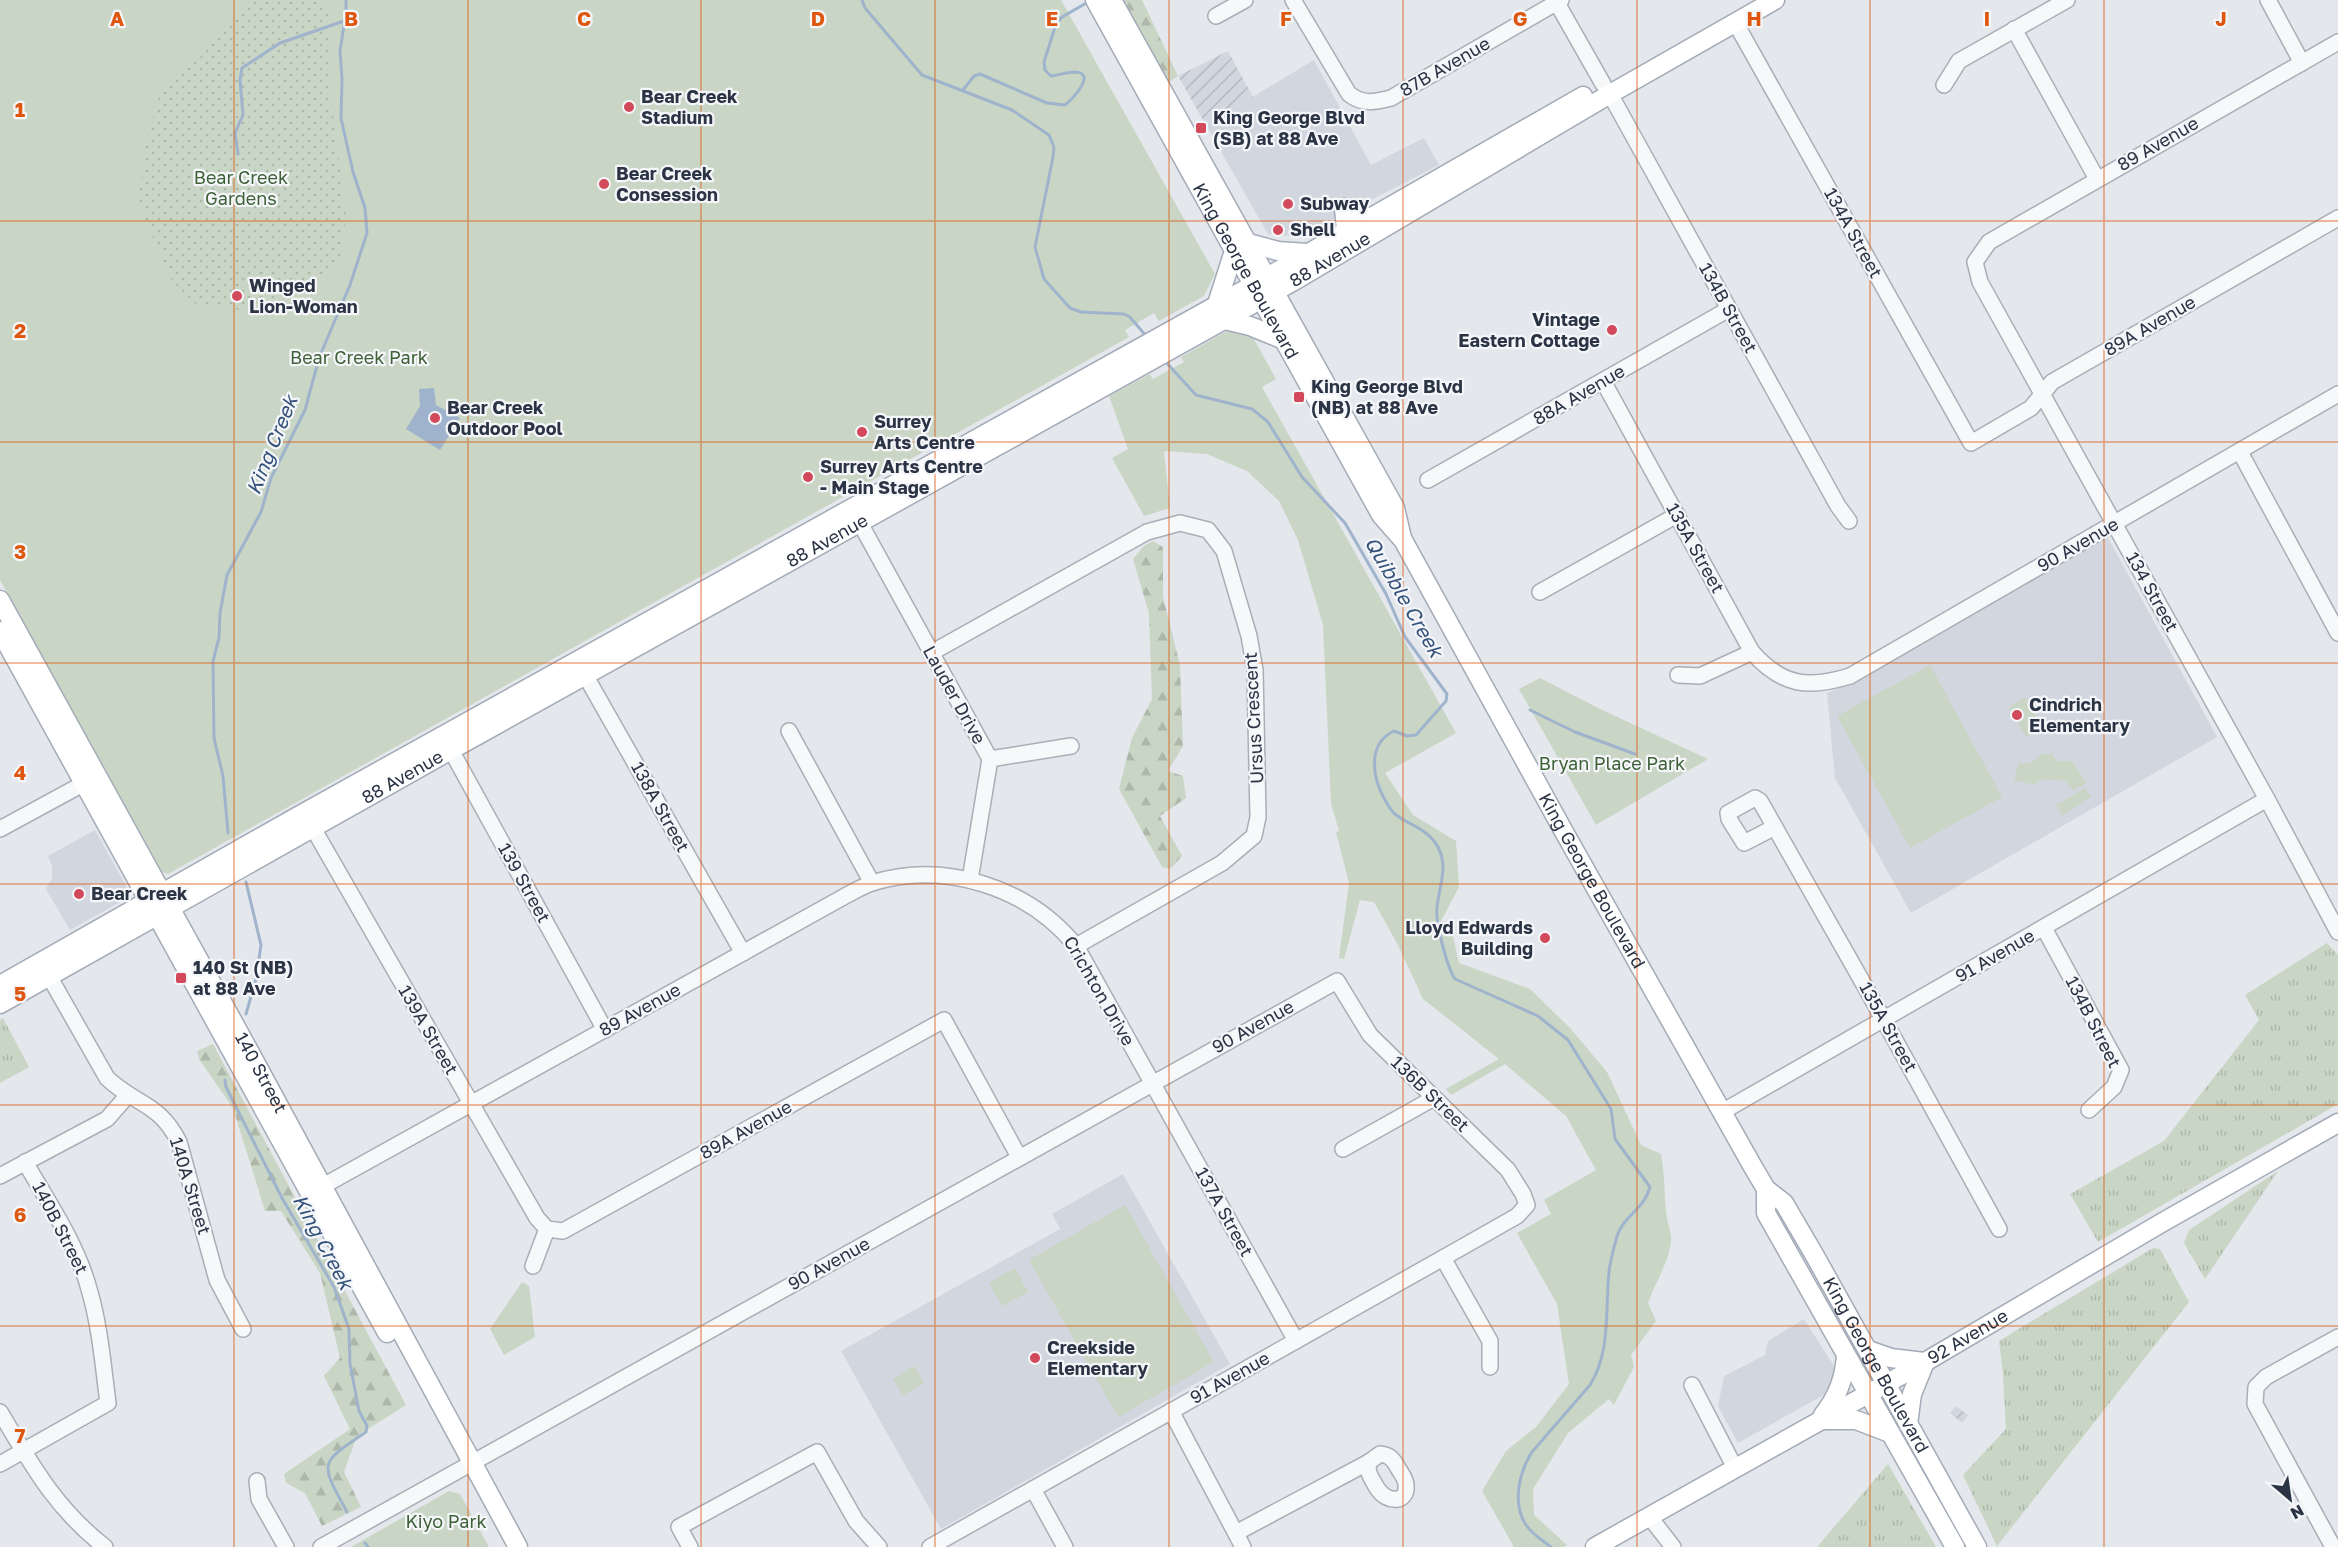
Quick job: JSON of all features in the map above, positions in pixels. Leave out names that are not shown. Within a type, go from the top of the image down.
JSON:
[{"type":"main road","name":"King George Boulevard","points":[[1095,0],[1113,12],[1264,288],[1395,507],[1403,540]]},
{"type":"main road","name":"88 Avenue","points":[[582,668],[860,523],[1607,89],[1748,0]]},
{"type":"main road","name":"88 Avenue","points":[[1264,288],[1307,253],[1346,231],[1344,208],[1358,210],[1366,219],[1774,0]]},
{"type":"main road","points":[[1284,340],[1221,312],[1241,247],[1307,253]]},
{"type":"main road","name":"King George Boulevard","points":[[1264,288],[1284,340],[1381,515],[1403,540],[1523,759],[1722,1112],[1766,1189],[1784,1203],[1977,1547]]},
{"type":"main road","name":"88 Avenue","points":[[0,1004],[49,976],[159,904],[582,668],[866,501],[1156,349]]},
{"type":"main road","points":[[860,523],[866,501]]},
{"type":"main road","name":"140 Street","points":[[0,600],[91,780],[467,1466],[518,1547]]},
{"type":"main road","name":"140 Street","points":[[0,631],[91,780]]},
{"type":"main road","name":"88 Avenue","points":[[0,985],[313,828],[447,743]]},
{"type":"main road","name":"140 Street","points":[[159,904],[323,1186],[507,1547]]},
{"type":"main road","name":"92 Avenue","points":[[1595,1547],[1926,1362],[2143,1234],[2338,1123]]},
{"type":"main road","name":"King George Boulevard","points":[[1766,1189],[1766,1213],[1954,1547]]},
{"type":"main road","points":[[1868,1350],[1892,1358],[1926,1362],[1912,1394],[1908,1424]]},
{"type":"main road","points":[[1819,1421],[1837,1396],[1846,1356]]},
{"type":"main road","points":[[1819,1421],[1856,1420],[1890,1433]]},
{"type":"street","points":[[1216,16],[1245,0]]},
{"type":"street","name":"87B Avenue","points":[[1293,0],[1342,85],[1355,99],[1374,102],[1391,98],[1559,1]]},
{"type":"street","points":[[1944,85],[1959,61],[2067,0]]},
{"type":"street","points":[[2268,0],[2302,63]]},
{"type":"street","name":"134B Street","points":[[1559,1],[1838,506],[1849,521]]},
{"type":"street","name":"134A Street","points":[[1735,22],[1971,443]]},
{"type":"street","points":[[2014,29],[2097,179]]},
{"type":"street","name":"89 Avenue","points":[[1982,251],[1989,242],[2338,42]]},
{"type":"street","name":"89A Avenue","points":[[1971,443],[2031,408],[2052,382],[2338,218]]},
{"type":"street","name":"134 Street","points":[[1982,251],[1975,262],[1980,282],[2267,799],[2338,932]]},
{"type":"street","name":"88A Avenue","points":[[1428,480],[1729,309]]},
{"type":"street","name":"135A Street","points":[[1603,381],[1752,652],[1765,667],[1781,676],[1797,683],[1814,684]]},
{"type":"street","name":"90 Avenue","points":[[1814,684],[1850,676],[2338,394]]},
{"type":"street","points":[[2240,452],[2338,633]]},
{"type":"street","points":[[1540,592],[1677,515]]},
{"type":"street","name":"Lauder Drive","points":[[860,523],[990,759],[970,880]]},
{"type":"street","name":"Ursus Crescent","points":[[931,652],[1147,532],[1180,523],[1208,530],[1224,551],[1249,636],[1255,670],[1258,817],[1254,836],[1221,863],[1076,946]]},
{"type":"street","points":[[1678,675],[1700,676],[1752,652]]},
{"type":"street","name":"138A Street","points":[[582,668],[743,953]]},
{"type":"street","points":[[789,731],[872,883]]},
{"type":"street","name":"139 Street","points":[[447,743],[605,1030]]},
{"type":"street","points":[[990,759],[1071,746]]},
{"type":"street","points":[[0,829],[91,780]]},
{"type":"street","name":"91 Avenue","points":[[1722,1112],[2267,799]]},
{"type":"street","name":"135A Street","points":[[1775,827],[1999,1229]]},
{"type":"street","name":"139A Street","points":[[313,828],[537,1218],[548,1229]]},
{"type":"street","name":"89 Avenue","points":[[323,1186],[872,883],[940,876],[970,880]]},
{"type":"street","name":"Crichton Drive","points":[[970,880],[1005,891],[1028,903],[1051,920],[1076,946],[1151,1083]]},
{"type":"street","name":"134B Street","points":[[2044,927],[2121,1070],[2114,1087],[2089,1110]]},
{"type":"street","name":"140A Street","points":[[49,976],[107,1078],[128,1095],[161,1114],[171,1127],[179,1142],[217,1280],[243,1329]]},
{"type":"street","name":"90 Avenue","points":[[321,1547],[1337,981]]},
{"type":"street","name":"136B Street","points":[[1337,981],[1370,1035],[1508,1170],[1527,1205]]},
{"type":"street","name":"89A Avenue","points":[[548,1229],[563,1232],[944,1020],[1019,1157]]},
{"type":"street","name":"137A Street","points":[[1151,1083],[1296,1341]]},
{"type":"street","points":[[0,1176],[107,1119],[128,1095]]},
{"type":"street","points":[[1343,1149],[1434,1098]]},
{"type":"street","name":"140B Street","points":[[23,1451],[108,1402],[96,1316],[89,1287],[66,1235],[25,1162]]},
{"type":"street","name":"91 Avenue","points":[[930,1547],[1517,1216],[1527,1205]]},
{"type":"street","points":[[533,1266],[548,1229]]},
{"type":"street","points":[[1443,1258],[1490,1341],[1490,1367]]},
{"type":"street","points":[[2333,1547],[2254,1404],[2256,1386],[2266,1377],[2338,1336]]},
{"type":"street","points":[[1692,1385],[1735,1468]]},
{"type":"street","points":[[1171,1411],[1243,1547]]},
{"type":"street","points":[[0,1412],[51,1495],[63,1510],[105,1547]]},
{"type":"street","points":[[0,1464],[23,1451]]},
{"type":"street","points":[[690,1547],[679,1527],[817,1452],[856,1521],[879,1547]]},
{"type":"street","points":[[1236,1533],[1369,1462]]},
{"type":"street","points":[[257,1481],[259,1499],[285,1547]]},
{"type":"street","points":[[1033,1489],[1065,1547]]},
{"type":"street","points":[[1649,1516],[1673,1547]]},
{"type":"shaded area","points":[[1228,51],[1253,97],[1206,125],[1178,76]]},
{"type":"shaded area","points":[[1314,60],[1371,165],[1424,138],[1439,165],[1299,237],[1268,234],[1206,125]]},
{"type":"shaded area","name":"Cindrich Elementary","points":[[2107,536],[2217,737],[1911,913],[1835,778],[1827,693],[1853,683]]},
{"type":"shaded area","points":[[95,830],[130,893],[129,897],[70,930],[46,889],[52,878],[52,866],[48,856]]},
{"type":"shaded area","name":"Creekside Elementary","points":[[1123,1174],[1230,1364],[941,1529],[841,1351],[1060,1229],[1052,1214]]},
{"type":"shaded area","points":[[1804,1319],[1835,1368],[1834,1383],[1827,1393],[1738,1443],[1718,1406],[1724,1376],[1765,1355],[1768,1341]]},
{"type":"shaded area","points":[[1956,1406],[1968,1415],[1962,1423],[1950,1413]]},
{"type":"green space","name":"Bear Creek Park","points":[[0,0],[1061,0],[1215,274],[1204,296],[1159,321],[1154,313],[1125,330],[1129,337],[168,874],[162,872],[0,580]]},
{"type":"green space","name":"Bear Creek Gardens","points":[[249,0],[320,0],[328,6],[331,99],[346,216],[340,258],[310,291],[241,310],[196,304],[172,281],[138,202],[147,139],[162,88],[198,60]]},
{"type":"green space","points":[[1122,0],[1142,0],[1178,76],[1167,83]]},
{"type":"green space","points":[[1227,331],[1251,334],[1276,379],[1262,387],[1456,733],[1385,773],[1413,815],[1456,841],[1459,887],[1441,921],[1450,923],[1459,963],[1530,989],[1570,1028],[1607,1072],[1641,1145],[1661,1154],[1671,1239],[1667,1258],[1648,1303],[1656,1321],[1631,1355],[1634,1367],[1614,1405],[1609,1399],[1568,1433],[1533,1489],[1534,1515],[1567,1545],[1564,1547],[1514,1547],[1482,1491],[1506,1451],[1536,1427],[1569,1384],[1557,1304],[1517,1233],[1551,1214],[1544,1200],[1596,1170],[1566,1116],[1505,1064],[1451,1095],[1446,1089],[1499,1059],[1423,999],[1398,945],[1374,902],[1360,900],[1344,959],[1339,958],[1349,883],[1331,803],[1323,625],[1298,540],[1279,501],[1247,471],[1207,454],[1164,451],[1170,508],[1144,516],[1112,458],[1128,449],[1109,396],[1150,374],[1153,379],[1184,362],[1181,357]]},
{"type":"green space","points":[[1153,541],[1163,547],[1163,597],[1180,665],[1183,746],[1168,771],[1183,776],[1186,798],[1160,816],[1182,856],[1170,869],[1162,867],[1119,789],[1132,738],[1152,699],[1149,613],[1133,559],[1144,546]]},
{"type":"green space","points":[[1930,665],[2002,797],[1910,848],[1837,716]]},
{"type":"green space","name":"Bryan Place Park","points":[[1540,678],[1600,709],[1708,759],[1596,825],[1519,689]]},
{"type":"green space","points":[[2026,697],[2043,727],[2026,737],[2009,707]]},
{"type":"green space","points":[[2043,754],[2052,754],[2056,761],[2072,761],[2087,783],[2073,791],[2065,781],[2042,779],[2035,785],[2014,780],[2019,763],[2030,763]]},
{"type":"green space","points":[[2085,788],[2091,797],[2062,815],[2056,805]]},
{"type":"green space","points":[[2327,943],[2338,955],[2338,1104],[2098,1242],[2070,1194],[2164,1141],[2259,1020],[2245,995]]},
{"type":"green space","points":[[3,1018],[29,1067],[0,1083],[0,1020]]},
{"type":"green space","points":[[213,1044],[406,1405],[357,1436],[344,1472],[361,1507],[322,1526],[305,1493],[286,1483],[284,1474],[350,1429],[324,1376],[340,1358],[320,1273],[281,1211],[265,1211],[233,1108],[199,1059],[197,1051]]},
{"type":"green space","points":[[2278,1171],[2205,1279],[2184,1243],[2189,1230]]},
{"type":"green space","points":[[1125,1205],[1214,1362],[1118,1417],[1029,1260]]},
{"type":"green space","points":[[2153,1248],[2160,1249],[2189,1302],[1997,1546],[1963,1475],[2006,1429],[1999,1341]]},
{"type":"green space","points":[[1015,1268],[1028,1292],[1002,1306],[989,1283]]},
{"type":"green space","points":[[522,1282],[529,1286],[535,1337],[504,1355],[490,1329]]},
{"type":"green space","points":[[914,1366],[924,1383],[903,1395],[893,1379]]},
{"type":"green space","points":[[1888,1464],[1936,1547],[1817,1547]]},
{"type":"green space","name":"Kiyo Park","points":[[449,1491],[460,1494],[489,1547],[351,1547]]},
{"type":"water","points":[[434,388],[436,405],[460,418],[440,450],[406,429],[420,406],[419,389]]},
{"type":"waterway","name":"King Creek","points":[[228,833],[223,776],[214,738],[213,661],[219,638],[220,613],[227,575],[261,512],[271,478],[305,410],[319,358],[350,285],[367,233],[365,208],[353,172],[341,118],[340,51],[346,0]]},
{"type":"waterway","name":"Quibble Creek","points":[[862,0],[865,8],[922,75],[1012,110],[1049,135],[1054,147],[1053,157],[1035,247],[1044,279],[1070,308],[1081,312],[1124,314],[1130,317],[1146,336]]},
{"type":"waterway","points":[[963,90],[974,76],[980,74],[1047,103],[1065,105],[1081,87],[1084,77],[1075,72],[1051,76],[1045,70],[1044,62],[1056,24],[1062,17],[1090,1]]},
{"type":"waterway","points":[[238,154],[235,133],[243,115],[240,80],[242,68],[280,43],[344,21]]},
{"type":"waterway","name":"Quibble Creek","points":[[1164,360],[1196,395],[1252,409],[1268,422],[1302,477],[1345,523],[1386,594],[1405,637],[1447,694],[1446,701],[1416,735],[1407,736],[1394,731],[1385,737],[1379,744],[1374,762],[1377,782],[1391,810],[1426,833],[1434,841],[1442,857],[1443,874],[1437,915],[1442,944],[1452,973],[1455,979],[1538,1016],[1568,1040],[1611,1109],[1615,1139],[1650,1187],[1643,1201],[1624,1223],[1617,1236],[1609,1272],[1604,1345],[1597,1372],[1590,1385],[1532,1452],[1521,1478],[1518,1498],[1522,1517],[1531,1531],[1551,1547]]},
{"type":"waterway","points":[[1530,710],[1575,732],[1635,754]]},
{"type":"waterway","name":"King Creek","points":[[246,882],[261,945],[256,979],[246,1014]]},
{"type":"waterway","name":"King Creek","points":[[225,1080],[226,1087],[282,1198],[334,1287],[349,1329],[350,1364],[359,1411],[367,1426],[366,1432],[339,1451],[328,1465],[332,1483],[347,1512]]},
{"type":"waterway","name":"King Creek","points":[[365,1543],[368,1547]]},
{"type":"place","name":"Bear Creek Stadium","points":[[629,107]]},
{"type":"place","name":"King George Blvd (SB) at 88 Ave","points":[[1201,128]]},
{"type":"place","name":"Bear Creek Consession","points":[[604,184]]},
{"type":"place","name":"Subway","points":[[1288,204]]},
{"type":"place","name":"Shell","points":[[1278,230]]},
{"type":"place","name":"Winged Lion-Woman","points":[[237,296]]},
{"type":"place","name":"Vintage Eastern Cottage","points":[[1612,330]]},
{"type":"place","name":"King George Blvd (NB) at 88 Ave","points":[[1299,397]]},
{"type":"place","name":"Bear Creek Outdoor Pool","points":[[435,418]]},
{"type":"place","name":"Surrey Arts Centre","points":[[862,432]]},
{"type":"place","name":"Surrey Arts Centre - Main Stage","points":[[808,477]]},
{"type":"place","name":"Cindrich Elementary","points":[[2017,715]]},
{"type":"place","name":"Bear Creek","points":[[79,894]]},
{"type":"place","name":"Lloyd Edwards Building","points":[[1545,938]]},
{"type":"place","name":"140 St (NB) at 88 Ave","points":[[181,978]]},
{"type":"place","name":"Creekside Elementary","points":[[1035,1358]]}]
